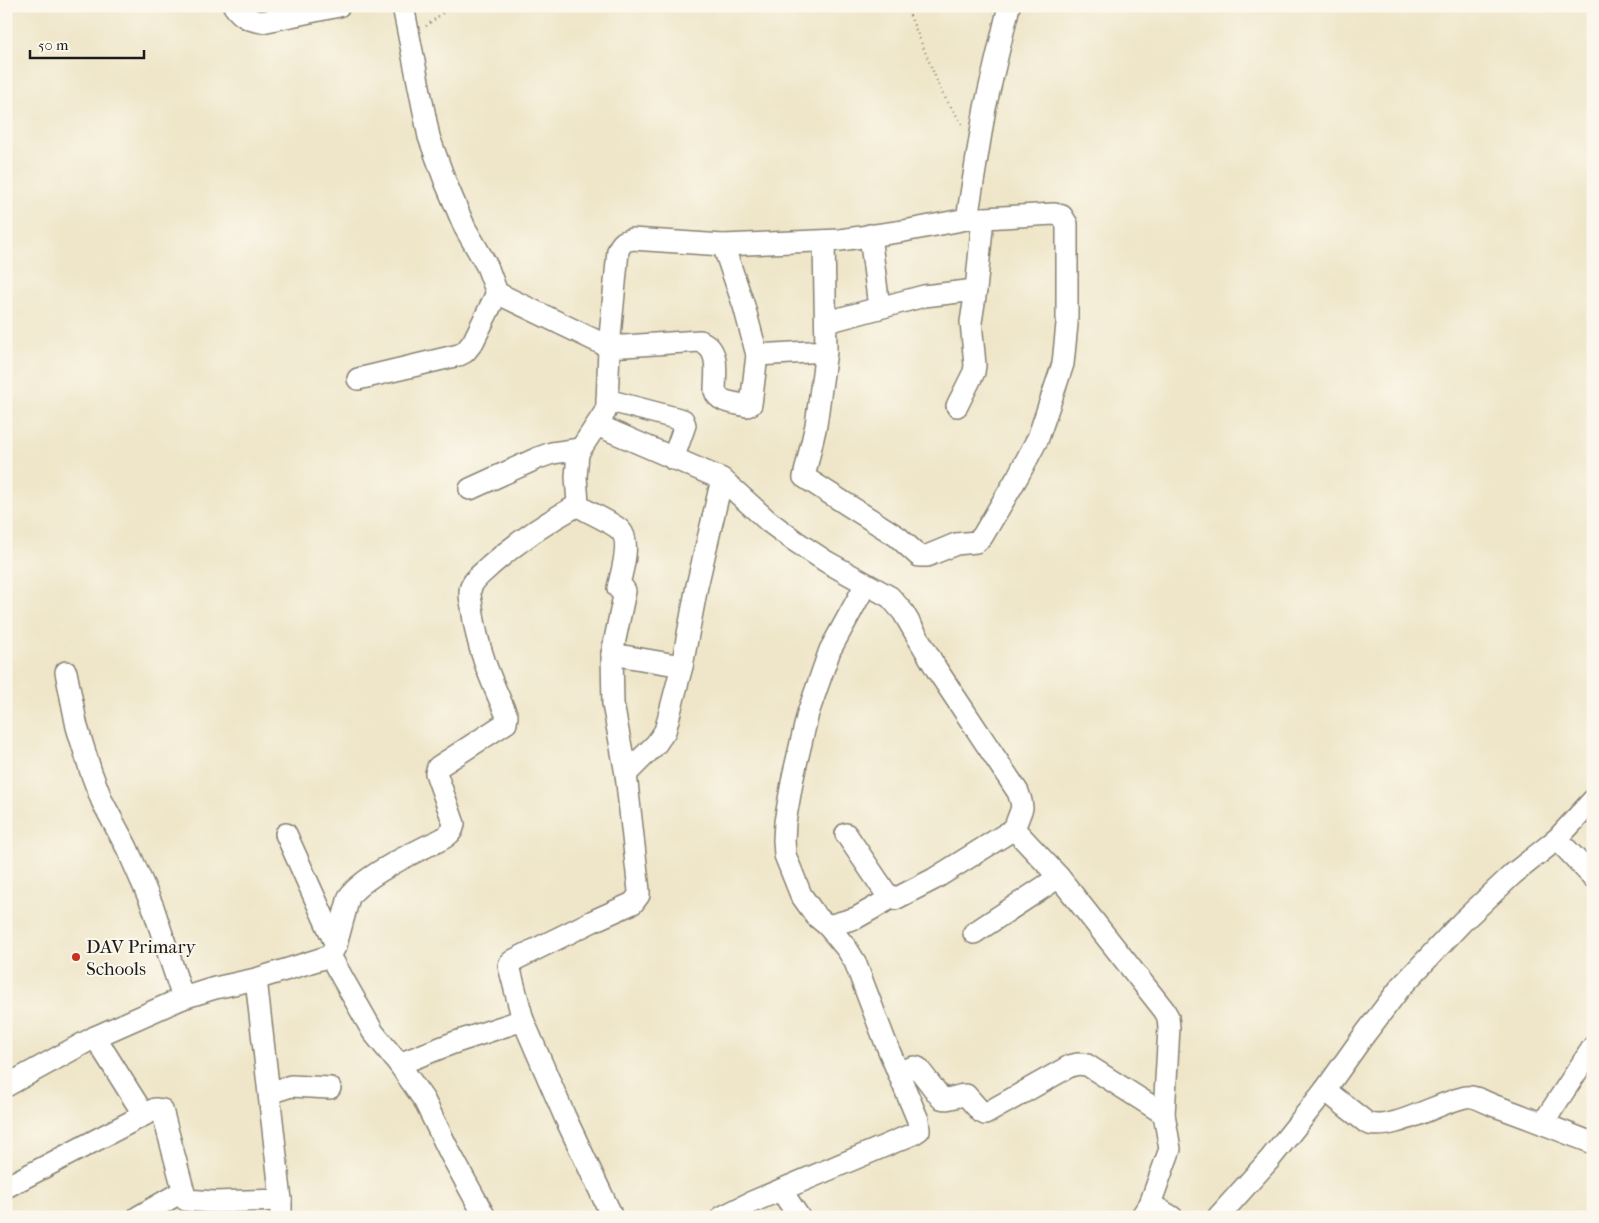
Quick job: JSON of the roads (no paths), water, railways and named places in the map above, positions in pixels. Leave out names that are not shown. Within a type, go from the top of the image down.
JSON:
[{"type":"street","points":[[234,6],[244,17],[262,22],[339,6]]},
{"type":"street","points":[[403,6],[429,137],[458,212],[487,266],[497,293],[609,346],[700,341],[713,351],[715,357],[715,391],[717,396],[721,399],[747,406],[752,402],[756,355],[744,306],[724,244]]},
{"type":"street","points":[[958,406],[974,372],[975,365],[971,322],[976,290],[975,218],[978,146],[1009,6]]},
{"type":"street","points":[[578,505],[576,477],[578,453],[606,412],[609,346],[618,251],[620,245],[624,242],[632,239],[724,244],[824,241],[904,231],[975,218],[1054,214],[1062,216],[1067,224],[1067,324],[1064,364],[1038,438],[980,540],[956,544],[927,556],[919,556],[898,537],[804,477],[818,416],[826,351],[827,322],[824,241]]},
{"type":"street","points":[[870,235],[879,307]]},
{"type":"street","points":[[827,322],[924,296],[976,290]]},
{"type":"street","points":[[358,379],[465,352],[473,342],[497,293]]},
{"type":"street","points":[[756,355],[826,351]]},
{"type":"street","points":[[607,400],[682,418],[685,425],[673,459]]},
{"type":"street","points":[[597,425],[722,479],[768,521],[795,541],[827,562],[890,596],[903,612],[938,670],[1018,792],[1022,808],[1014,828],[934,879],[901,897],[892,898],[856,918],[828,926]]},
{"type":"street","points":[[470,489],[538,458],[552,453],[580,449]]},
{"type":"street","points":[[626,774],[656,744],[665,731],[682,666],[697,586],[722,479]]},
{"type":"street","points":[[578,505],[619,529],[623,535],[626,556],[618,589],[625,591],[612,654],[613,704],[626,774],[639,895],[628,906],[593,921],[510,963],[509,970],[523,1020],[607,1215]]},
{"type":"street","points":[[333,951],[349,896],[380,873],[446,836],[452,830],[454,824],[436,773],[438,767],[506,723],[507,716],[483,661],[474,627],[470,596],[471,586],[476,579],[507,552],[552,519],[578,505]]},
{"type":"street","points":[[722,1217],[905,1138],[918,1130],[918,1120],[855,962],[847,949],[828,926],[816,916],[801,895],[785,855],[785,822],[808,713],[830,650],[866,584]]},
{"type":"street","points":[[612,654],[682,666]]},
{"type":"street","points":[[66,672],[77,727],[91,772],[102,801],[127,848],[154,907],[183,998]]},
{"type":"street","points":[[1218,1217],[1270,1159],[1325,1090],[1400,988],[1462,922],[1513,874],[1557,839],[1593,800]]},
{"type":"street","points":[[1014,828],[1059,877],[1168,1017],[1164,1114],[1170,1149],[1145,1210],[1172,1217]]},
{"type":"street","points":[[286,834],[333,951],[373,1032],[399,1064],[424,1100],[485,1217]]},
{"type":"street","points":[[846,834],[886,893],[892,898]]},
{"type":"street","points":[[1557,839],[1593,877]]},
{"type":"street","points":[[974,933],[1059,877]]},
{"type":"street","points":[[6,1086],[95,1037],[183,998],[215,988],[256,979],[333,951]]},
{"type":"street","points":[[138,1217],[187,1202],[214,1202],[281,1208],[256,979]]},
{"type":"street","points":[[399,1064],[523,1020]]},
{"type":"street","points":[[95,1037],[144,1115]]},
{"type":"street","points":[[1543,1123],[1593,1047]]},
{"type":"street","points":[[898,1072],[914,1067],[918,1068],[941,1098],[945,1100],[966,1096],[980,1112],[985,1114],[1070,1066],[1082,1064],[1087,1065],[1164,1114]]},
{"type":"street","points":[[269,1093],[291,1086],[330,1088]]},
{"type":"street","points":[[1325,1090],[1373,1126],[1381,1126],[1468,1096],[1593,1143]]},
{"type":"street","points":[[6,1187],[156,1109],[162,1110],[187,1202]]},
{"type":"street","points":[[781,1190],[799,1217]]},
{"type":"place","name":"DAV Primary Schools","points":[[76,957]]}]
